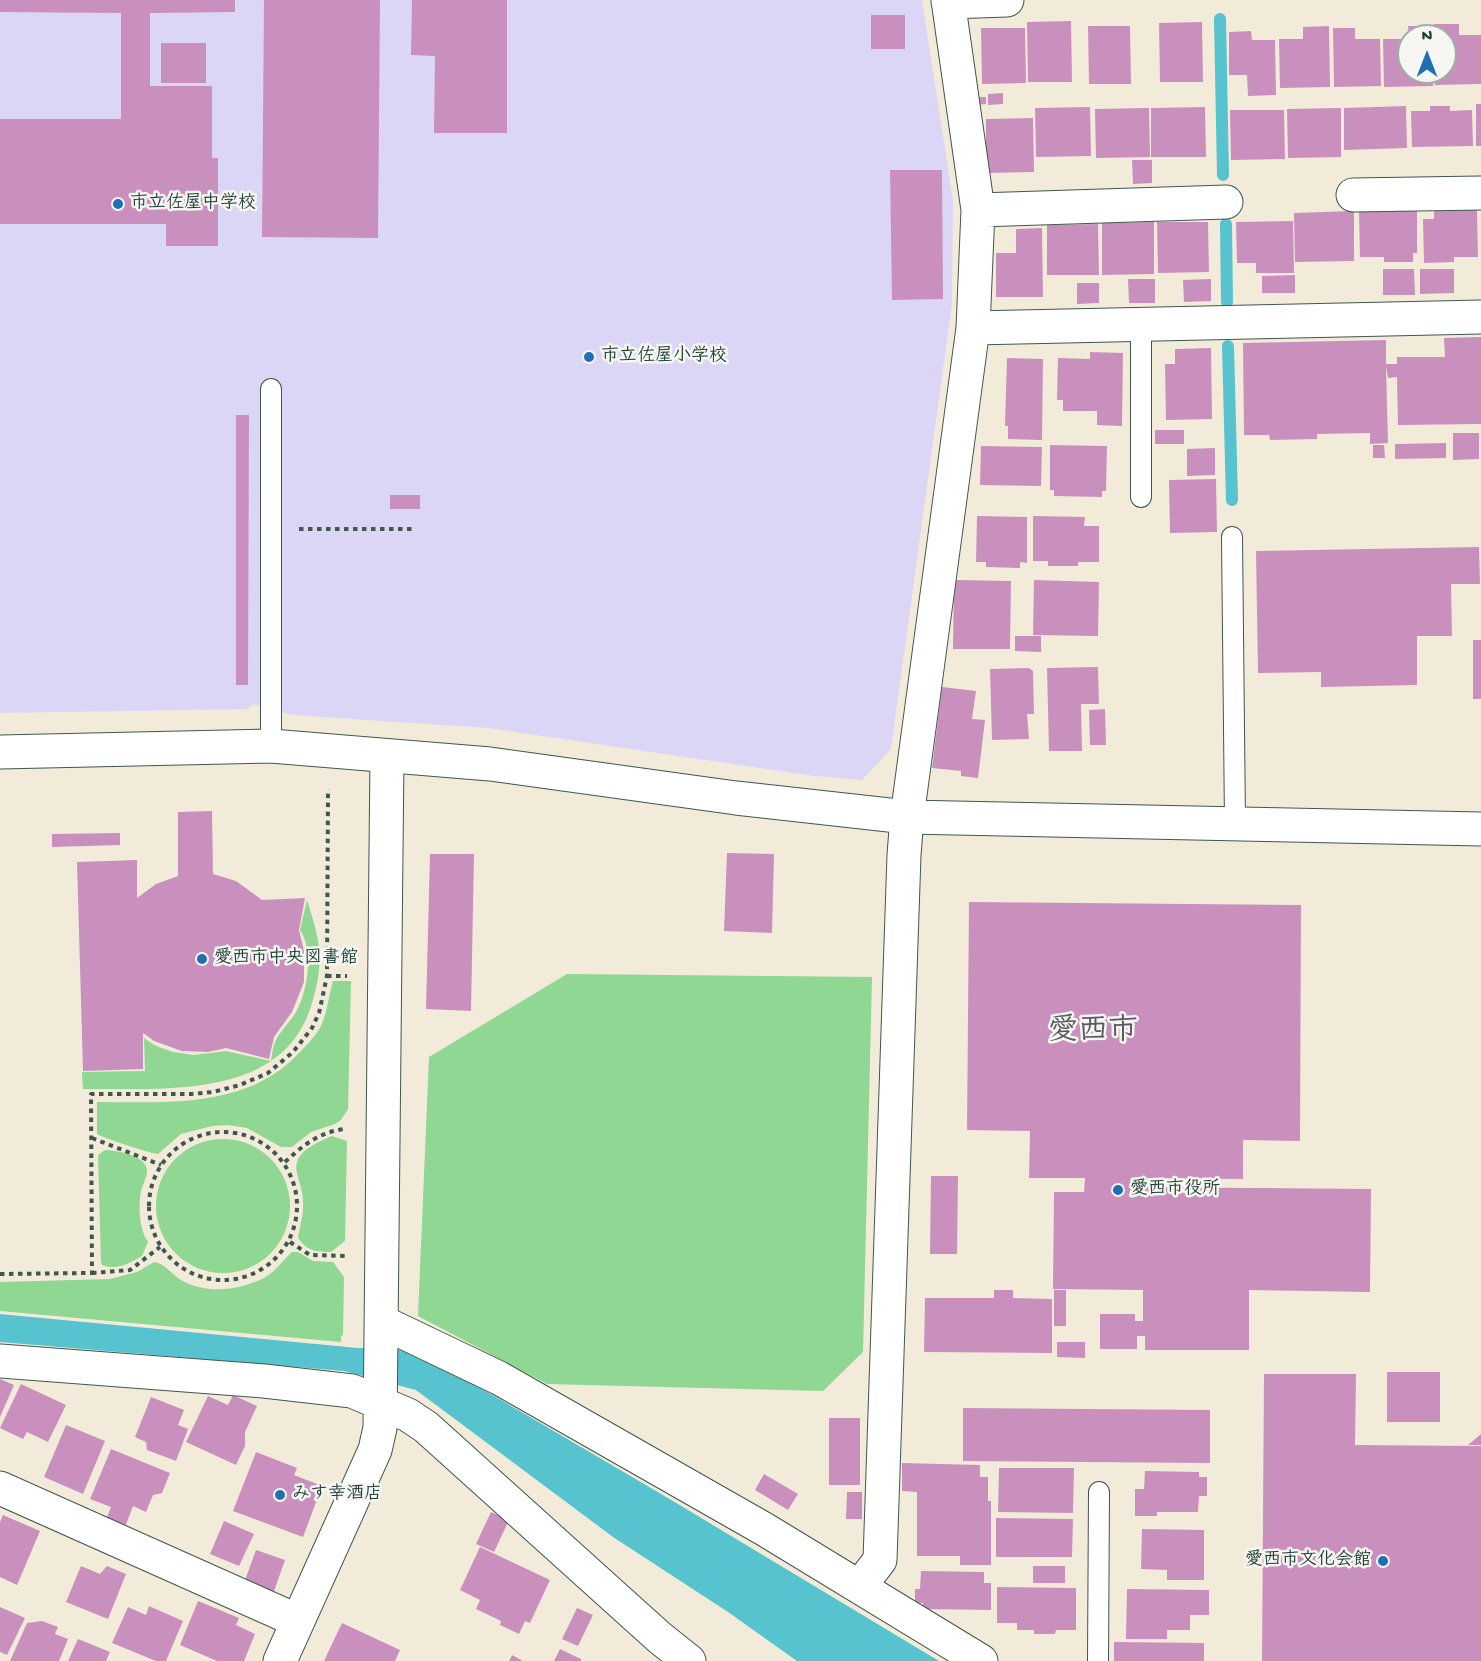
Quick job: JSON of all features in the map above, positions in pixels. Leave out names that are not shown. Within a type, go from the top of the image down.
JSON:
[{"type":"street","points":[[860,1586],[880,1560],[907,817],[974,328],[978,210],[948,1],[1007,0]]},
{"type":"street","points":[[1353,195],[1481,193]]},
{"type":"street","points":[[978,210],[1226,202]]},
{"type":"street","points":[[974,328],[1481,317]]},
{"type":"street","points":[[0,752],[271,746],[490,764],[736,798],[907,817],[1481,829]]},
{"type":"street","points":[[280,1661],[375,1450],[380,1428],[387,756]]},
{"type":"street","points":[[382,1331],[499,1378],[764,1529],[981,1661]]},
{"type":"street","points":[[0,1361],[382,1392],[408,1415],[426,1427],[688,1661]]},
{"type":"street","points":[[0,1488],[298,1621]]},
{"type":"lane","points":[[1141,324],[1141,496]]},
{"type":"lane","points":[[271,389],[271,746]]},
{"type":"lane","points":[[1232,537],[1235,824]]},
{"type":"lane","points":[[1098,1661],[1100,1492]]},
{"type":"path","points":[[272,529],[416,529]]},
{"type":"path","points":[[92,1273],[91,1094],[190,1094],[213,1092],[240,1085],[268,1073],[293,1052],[312,1028],[319,1013],[327,976],[328,789]]},
{"type":"path","points":[[327,976],[350,976]]},
{"type":"path","points":[[285,1162],[317,1136],[350,1129]]},
{"type":"path","points":[[223,1132],[248,1136],[269,1147],[285,1162],[296,1187],[298,1212],[290,1242],[279,1256],[259,1271],[236,1279],[212,1280],[188,1271],[160,1247],[153,1235],[149,1212],[151,1187],[161,1165],[178,1147],[200,1136],[223,1132]]},
{"type":"path","points":[[92,1138],[161,1165]]},
{"type":"path","points":[[290,1242],[310,1255],[354,1256]]},
{"type":"path","points":[[0,1274],[92,1273],[130,1270],[160,1247]]},
{"type":"shaded area","name":"市立佐屋小学校","points":[[0,0],[922,0],[953,200],[952,304],[891,749],[862,780],[814,776],[488,728],[292,715],[253,704],[247,709],[0,713]]},
{"type":"green space","points":[[307,900],[318,939],[319,975],[312,1003],[297,1035],[276,1058],[271,1060],[276,1041],[296,1012],[304,993],[308,959],[307,948],[300,930]]},
{"type":"green space","points":[[567,974],[872,977],[863,1352],[823,1391],[547,1384],[418,1316],[429,1057]]},
{"type":"green space","points":[[333,981],[351,981],[348,1109],[341,1120],[335,1124],[311,1132],[292,1147],[281,1147],[247,1128],[228,1125],[212,1126],[181,1134],[158,1154],[97,1134],[97,1102],[204,1099],[254,1085],[277,1072],[301,1051],[319,1030]]},
{"type":"green space","points":[[144,1038],[156,1046],[173,1052],[194,1055],[226,1051],[270,1061],[248,1073],[217,1082],[149,1089],[83,1089],[82,1072],[145,1071]]},
{"type":"green space","points":[[332,1136],[347,1141],[345,1241],[331,1252],[321,1252],[308,1248],[298,1238],[303,1206],[296,1166],[298,1159],[307,1149]]},
{"type":"green space","points":[[223,1139],[249,1144],[270,1159],[285,1180],[290,1206],[285,1232],[270,1253],[249,1268],[223,1273],[197,1268],[176,1253],[161,1232],[156,1206],[161,1180],[176,1159],[197,1144]]},
{"type":"green space","points":[[105,1150],[131,1155],[147,1167],[141,1191],[140,1210],[141,1224],[148,1242],[142,1256],[118,1267],[108,1267],[102,1265],[101,1262],[98,1155]]},
{"type":"green space","points":[[292,1252],[298,1252],[313,1261],[333,1262],[344,1277],[341,1342],[0,1311],[0,1282],[110,1279],[137,1272],[154,1262],[191,1285],[212,1289],[234,1288],[268,1276]]},
{"type":"water","points":[[0,1314],[358,1348],[390,1348],[426,1356],[939,1661],[797,1661],[728,1612],[613,1537],[416,1390],[344,1371],[0,1342]]},
{"type":"building","points":[[0,0],[235,0],[235,12],[150,13],[150,86],[212,86],[212,158],[218,158],[218,246],[166,246],[166,224],[0,224],[0,119],[121,119],[121,13],[0,12]]},
{"type":"building","points":[[264,0],[380,0],[378,238],[262,237]]},
{"type":"building","points":[[412,0],[507,0],[507,133],[434,133],[435,56],[411,55]]},
{"type":"building","points":[[871,15],[905,15],[905,49],[871,49]]},
{"type":"building","points":[[1071,21],[1072,82],[1028,82],[1027,22]]},
{"type":"building","points":[[1202,22],[1203,82],[1160,82],[1159,23]]},
{"type":"building","points":[[1457,24],[1459,24],[1459,35],[1481,35],[1481,84],[1435,85],[1457,84]]},
{"type":"building","points":[[1088,26],[1130,26],[1131,84],[1089,84]]},
{"type":"building","points":[[1329,26],[1330,87],[1280,88],[1279,39],[1303,39],[1303,27]]},
{"type":"building","points":[[981,28],[1025,28],[1026,83],[982,84]]},
{"type":"building","points":[[1333,28],[1355,28],[1355,39],[1380,39],[1381,86],[1334,87]]},
{"type":"building","points":[[1251,31],[1252,40],[1275,40],[1276,95],[1248,96],[1247,75],[1229,75],[1229,32]]},
{"type":"building","points":[[1383,39],[1397,39],[1397,84],[1433,84],[1433,86],[1384,87]]},
{"type":"building","points":[[161,43],[206,43],[206,83],[161,83]]},
{"type":"building","points":[[1003,93],[1003,104],[988,105],[988,94]]},
{"type":"building","points":[[973,97],[986,97],[986,104],[974,105]]},
{"type":"building","points":[[1476,104],[1481,104],[1481,146],[1476,146]]},
{"type":"building","points":[[1406,106],[1407,148],[1344,150],[1344,108]]},
{"type":"building","points":[[1430,106],[1450,106],[1450,111],[1472,110],[1473,146],[1412,147],[1411,111],[1430,111]]},
{"type":"building","points":[[1090,107],[1091,156],[1036,157],[1035,108]]},
{"type":"building","points":[[1205,107],[1206,157],[1151,157],[1151,108]]},
{"type":"building","points":[[1149,108],[1150,157],[1096,158],[1095,109]]},
{"type":"building","points":[[1341,108],[1341,157],[1288,158],[1287,109]]},
{"type":"building","points":[[1230,110],[1284,110],[1285,159],[1231,160]]},
{"type":"building","points":[[1033,118],[1034,172],[986,173],[986,119]]},
{"type":"building","points":[[1132,160],[1152,160],[1152,183],[1133,184]]},
{"type":"building","points":[[890,170],[942,170],[943,299],[892,300]]},
{"type":"building","points":[[1434,210],[1477,210],[1478,257],[1454,257],[1454,262],[1424,263],[1423,219],[1434,219]]},
{"type":"building","points":[[1354,211],[1354,261],[1295,262],[1294,213]]},
{"type":"building","points":[[1417,211],[1417,253],[1413,253],[1413,262],[1384,262],[1384,257],[1360,257],[1359,212]]},
{"type":"building","points":[[1293,221],[1294,273],[1256,273],[1256,263],[1237,263],[1236,222]]},
{"type":"building","points":[[1154,222],[1154,274],[1102,275],[1102,223]]},
{"type":"building","points":[[1157,222],[1208,222],[1209,272],[1158,273]]},
{"type":"building","points":[[1098,224],[1099,275],[1047,275],[1047,225]]},
{"type":"building","points":[[1042,228],[1043,297],[996,297],[996,253],[1016,253],[1016,229]]},
{"type":"building","points":[[1383,269],[1414,269],[1415,295],[1383,295]]},
{"type":"building","points":[[1420,269],[1454,269],[1454,293],[1420,294]]},
{"type":"building","points":[[1295,275],[1295,293],[1262,293],[1262,276]]},
{"type":"building","points":[[1128,279],[1155,279],[1155,303],[1129,303]]},
{"type":"building","points":[[1211,279],[1211,301],[1184,302],[1183,280]]},
{"type":"building","points":[[1077,283],[1099,283],[1099,303],[1077,304]]},
{"type":"building","points":[[1481,337],[1481,424],[1398,425],[1397,377],[1388,378],[1386,367],[1388,443],[1370,444],[1370,433],[1317,434],[1317,439],[1270,440],[1269,435],[1244,435],[1243,343],[1386,340],[1386,364],[1397,364],[1397,357],[1445,357],[1444,338]]},
{"type":"building","points":[[1211,348],[1212,419],[1166,420],[1165,364],[1175,364],[1175,349]]},
{"type":"building","points":[[1090,352],[1123,353],[1122,426],[1097,425],[1097,411],[1063,411],[1063,400],[1057,400],[1058,358],[1090,359]]},
{"type":"building","points":[[1007,358],[1043,359],[1042,440],[1008,439],[1008,426],[1005,426]]},
{"type":"building","points":[[236,415],[249,415],[248,685],[236,685]]},
{"type":"building","points":[[1155,430],[1184,430],[1184,444],[1155,444]]},
{"type":"building","points":[[1453,433],[1479,433],[1479,459],[1453,460]]},
{"type":"building","points":[[1446,443],[1446,458],[1395,459],[1395,444]]},
{"type":"building","points":[[1050,445],[1107,446],[1106,491],[1102,491],[1102,497],[1054,496],[1054,490],[1050,490]]},
{"type":"building","points":[[1373,445],[1384,445],[1385,458],[1373,458]]},
{"type":"building","points":[[981,446],[1042,447],[1041,486],[980,485]]},
{"type":"building","points":[[1215,448],[1215,475],[1187,476],[1187,449]]},
{"type":"building","points":[[1216,479],[1217,532],[1170,533],[1169,480]]},
{"type":"building","points":[[390,495],[420,495],[420,509],[390,509]]},
{"type":"building","points":[[977,516],[1027,517],[1027,563],[1020,562],[1020,568],[986,567],[986,562],[976,562]]},
{"type":"building","points":[[1033,516],[1085,517],[1084,526],[1099,526],[1099,562],[1078,562],[1078,566],[1048,566],[1048,561],[1033,561]]},
{"type":"building","points":[[1479,547],[1480,584],[1451,584],[1452,636],[1417,636],[1417,685],[1321,687],[1321,672],[1258,673],[1256,551]]},
{"type":"building","points":[[954,580],[1011,581],[1010,649],[953,649]]},
{"type":"building","points":[[1034,580],[1099,582],[1098,636],[1033,635]]},
{"type":"building","points":[[1015,636],[1041,636],[1041,652],[1015,651]]},
{"type":"building","points":[[1473,640],[1481,640],[1481,699],[1473,699]]},
{"type":"building","points":[[1098,667],[1099,704],[1081,704],[1082,751],[1049,751],[1047,668]]},
{"type":"building","points":[[1029,668],[1033,671],[1034,714],[1027,714],[1029,739],[992,740],[990,669]]},
{"type":"building","points":[[942,687],[976,691],[972,719],[985,720],[978,778],[961,776],[961,771],[932,768]]},
{"type":"building","points":[[1105,709],[1106,745],[1090,745],[1089,710]]},
{"type":"building","points":[[212,811],[213,874],[236,881],[262,900],[305,898],[299,930],[304,951],[304,982],[292,1012],[274,1037],[269,1059],[226,1048],[208,1052],[182,1051],[154,1041],[143,1033],[143,1069],[83,1071],[77,862],[137,860],[137,898],[156,884],[178,876],[178,812]]},
{"type":"building","points":[[120,833],[120,845],[52,847],[52,834]]},
{"type":"building","points":[[727,853],[774,854],[772,933],[724,931]]},
{"type":"building","points":[[430,854],[474,854],[471,1011],[426,1009]]},
{"type":"building","points":[[969,902],[1301,905],[1300,1141],[1243,1140],[1243,1179],[1142,1178],[1142,1187],[1371,1189],[1370,1292],[1249,1290],[1249,1350],[1145,1350],[1145,1336],[1137,1336],[1137,1349],[1100,1349],[1100,1314],[1135,1314],[1135,1321],[1143,1321],[1143,1290],[1053,1289],[1054,1192],[1084,1192],[1085,1178],[1029,1178],[1030,1131],[967,1130]]},
{"type":"building","points":[[931,1176],[958,1176],[957,1254],[930,1254]]},
{"type":"building","points":[[994,1290],[1013,1290],[1013,1298],[1052,1299],[1052,1353],[924,1352],[925,1298],[994,1298]]},
{"type":"building","points":[[1054,1290],[1066,1290],[1066,1326],[1054,1326]]},
{"type":"building","points":[[1057,1342],[1085,1342],[1085,1358],[1057,1357]]},
{"type":"building","points":[[1387,1372],[1440,1372],[1440,1422],[1387,1422]]},
{"type":"building","points":[[1264,1374],[1356,1374],[1355,1445],[1481,1446],[1481,1661],[1262,1661]]},
{"type":"building","points":[[0,1379],[14,1385],[0,1417]]},
{"type":"building","points":[[21,1384],[66,1405],[48,1442],[27,1432],[23,1439],[0,1428]]},
{"type":"building","points":[[233,1395],[257,1406],[245,1432],[245,1446],[236,1465],[186,1442],[208,1396],[228,1405]]},
{"type":"building","points":[[151,1397],[184,1410],[178,1425],[188,1429],[176,1461],[147,1450],[146,1442],[135,1437]]},
{"type":"building","points":[[963,1408],[1210,1410],[1210,1463],[963,1461]]},
{"type":"building","points":[[829,1418],[860,1418],[860,1485],[829,1485]]},
{"type":"building","points":[[66,1425],[105,1441],[83,1494],[44,1477]]},
{"type":"building","points":[[1481,1434],[1481,1445],[1468,1445]]},
{"type":"building","points":[[111,1449],[170,1473],[162,1493],[153,1495],[146,1512],[133,1506],[124,1530],[105,1522],[111,1507],[90,1499]]},
{"type":"building","points":[[256,1452],[297,1468],[294,1475],[322,1486],[303,1537],[233,1511]]},
{"type":"building","points":[[902,1463],[980,1465],[980,1477],[988,1477],[988,1501],[991,1501],[991,1565],[960,1565],[960,1556],[917,1556],[917,1492],[902,1491]]},
{"type":"building","points":[[999,1468],[1074,1468],[1073,1513],[998,1512]]},
{"type":"building","points":[[1145,1471],[1199,1472],[1199,1477],[1207,1477],[1207,1496],[1199,1496],[1198,1512],[1157,1512],[1157,1516],[1135,1516],[1135,1489],[1144,1489]]},
{"type":"building","points":[[764,1474],[798,1494],[788,1510],[755,1490]]},
{"type":"building","points":[[847,1492],[862,1492],[862,1519],[846,1519]]},
{"type":"building","points":[[491,1512],[509,1520],[494,1552],[476,1544]]},
{"type":"building","points":[[3,1515],[40,1531],[17,1585],[0,1577],[0,1522]]},
{"type":"building","points":[[996,1518],[1073,1519],[1072,1557],[996,1557]]},
{"type":"building","points":[[224,1521],[254,1534],[239,1566],[210,1554]]},
{"type":"building","points":[[1142,1529],[1204,1530],[1204,1580],[1167,1580],[1167,1570],[1141,1569]]},
{"type":"building","points":[[480,1547],[550,1580],[530,1623],[525,1621],[519,1634],[500,1625],[501,1621],[476,1609],[480,1600],[460,1590]]},
{"type":"building","points":[[256,1550],[285,1560],[273,1594],[244,1583]]},
{"type":"building","points":[[81,1566],[100,1574],[107,1566],[126,1574],[108,1619],[66,1602]]},
{"type":"building","points":[[1033,1566],[1065,1566],[1065,1583],[1033,1583]]},
{"type":"building","points":[[921,1571],[984,1572],[984,1583],[991,1583],[991,1610],[923,1609],[923,1603],[915,1603],[915,1589],[920,1589]]},
{"type":"building","points":[[997,1587],[1076,1588],[1076,1630],[1056,1630],[1055,1634],[1034,1634],[1034,1630],[1017,1630],[1017,1623],[997,1623]]},
{"type":"building","points":[[1127,1589],[1209,1590],[1209,1615],[1190,1615],[1190,1630],[1167,1630],[1167,1639],[1126,1639]]},
{"type":"building","points":[[198,1601],[239,1618],[236,1625],[255,1634],[244,1661],[217,1661],[180,1645]]},
{"type":"building","points":[[149,1606],[183,1621],[166,1661],[156,1661],[112,1643],[128,1607],[146,1615]]},
{"type":"building","points":[[0,1607],[25,1618],[7,1655],[0,1652]]},
{"type":"building","points":[[577,1608],[593,1615],[578,1646],[562,1639]]},
{"type":"building","points":[[42,1621],[58,1627],[55,1634],[68,1639],[59,1661],[10,1661],[27,1623]]},
{"type":"building","points":[[342,1623],[400,1650],[395,1661],[324,1661]]},
{"type":"building","points":[[78,1639],[110,1652],[106,1661],[68,1661]]},
{"type":"building","points":[[1114,1642],[1204,1643],[1204,1661],[1114,1661]]},
{"type":"building","points":[[560,1649],[581,1659],[581,1661],[554,1661]]},
{"type":"building","points":[[512,1655],[523,1661],[509,1661]]},
{"type":"waterway","points":[[1220,19],[1223,175]]},
{"type":"waterway","points":[[1226,224],[1227,302]]},
{"type":"waterway","points":[[1228,346],[1232,500]]},
{"type":"place","name":"市立佐屋中学校","points":[[118,204]]},
{"type":"place","name":"市立佐屋小学校","points":[[589,357]]},
{"type":"place","name":"愛西市中央図書館","points":[[202,959]]},
{"type":"place","name":"愛西市役所","points":[[1118,1190]]},
{"type":"place","name":"みす幸酒店","points":[[280,1495]]},
{"type":"place","name":"愛西市文化会館","points":[[1383,1561]]},
{"type":"district","name":"愛西市","points":[[1093,1033]]}]
